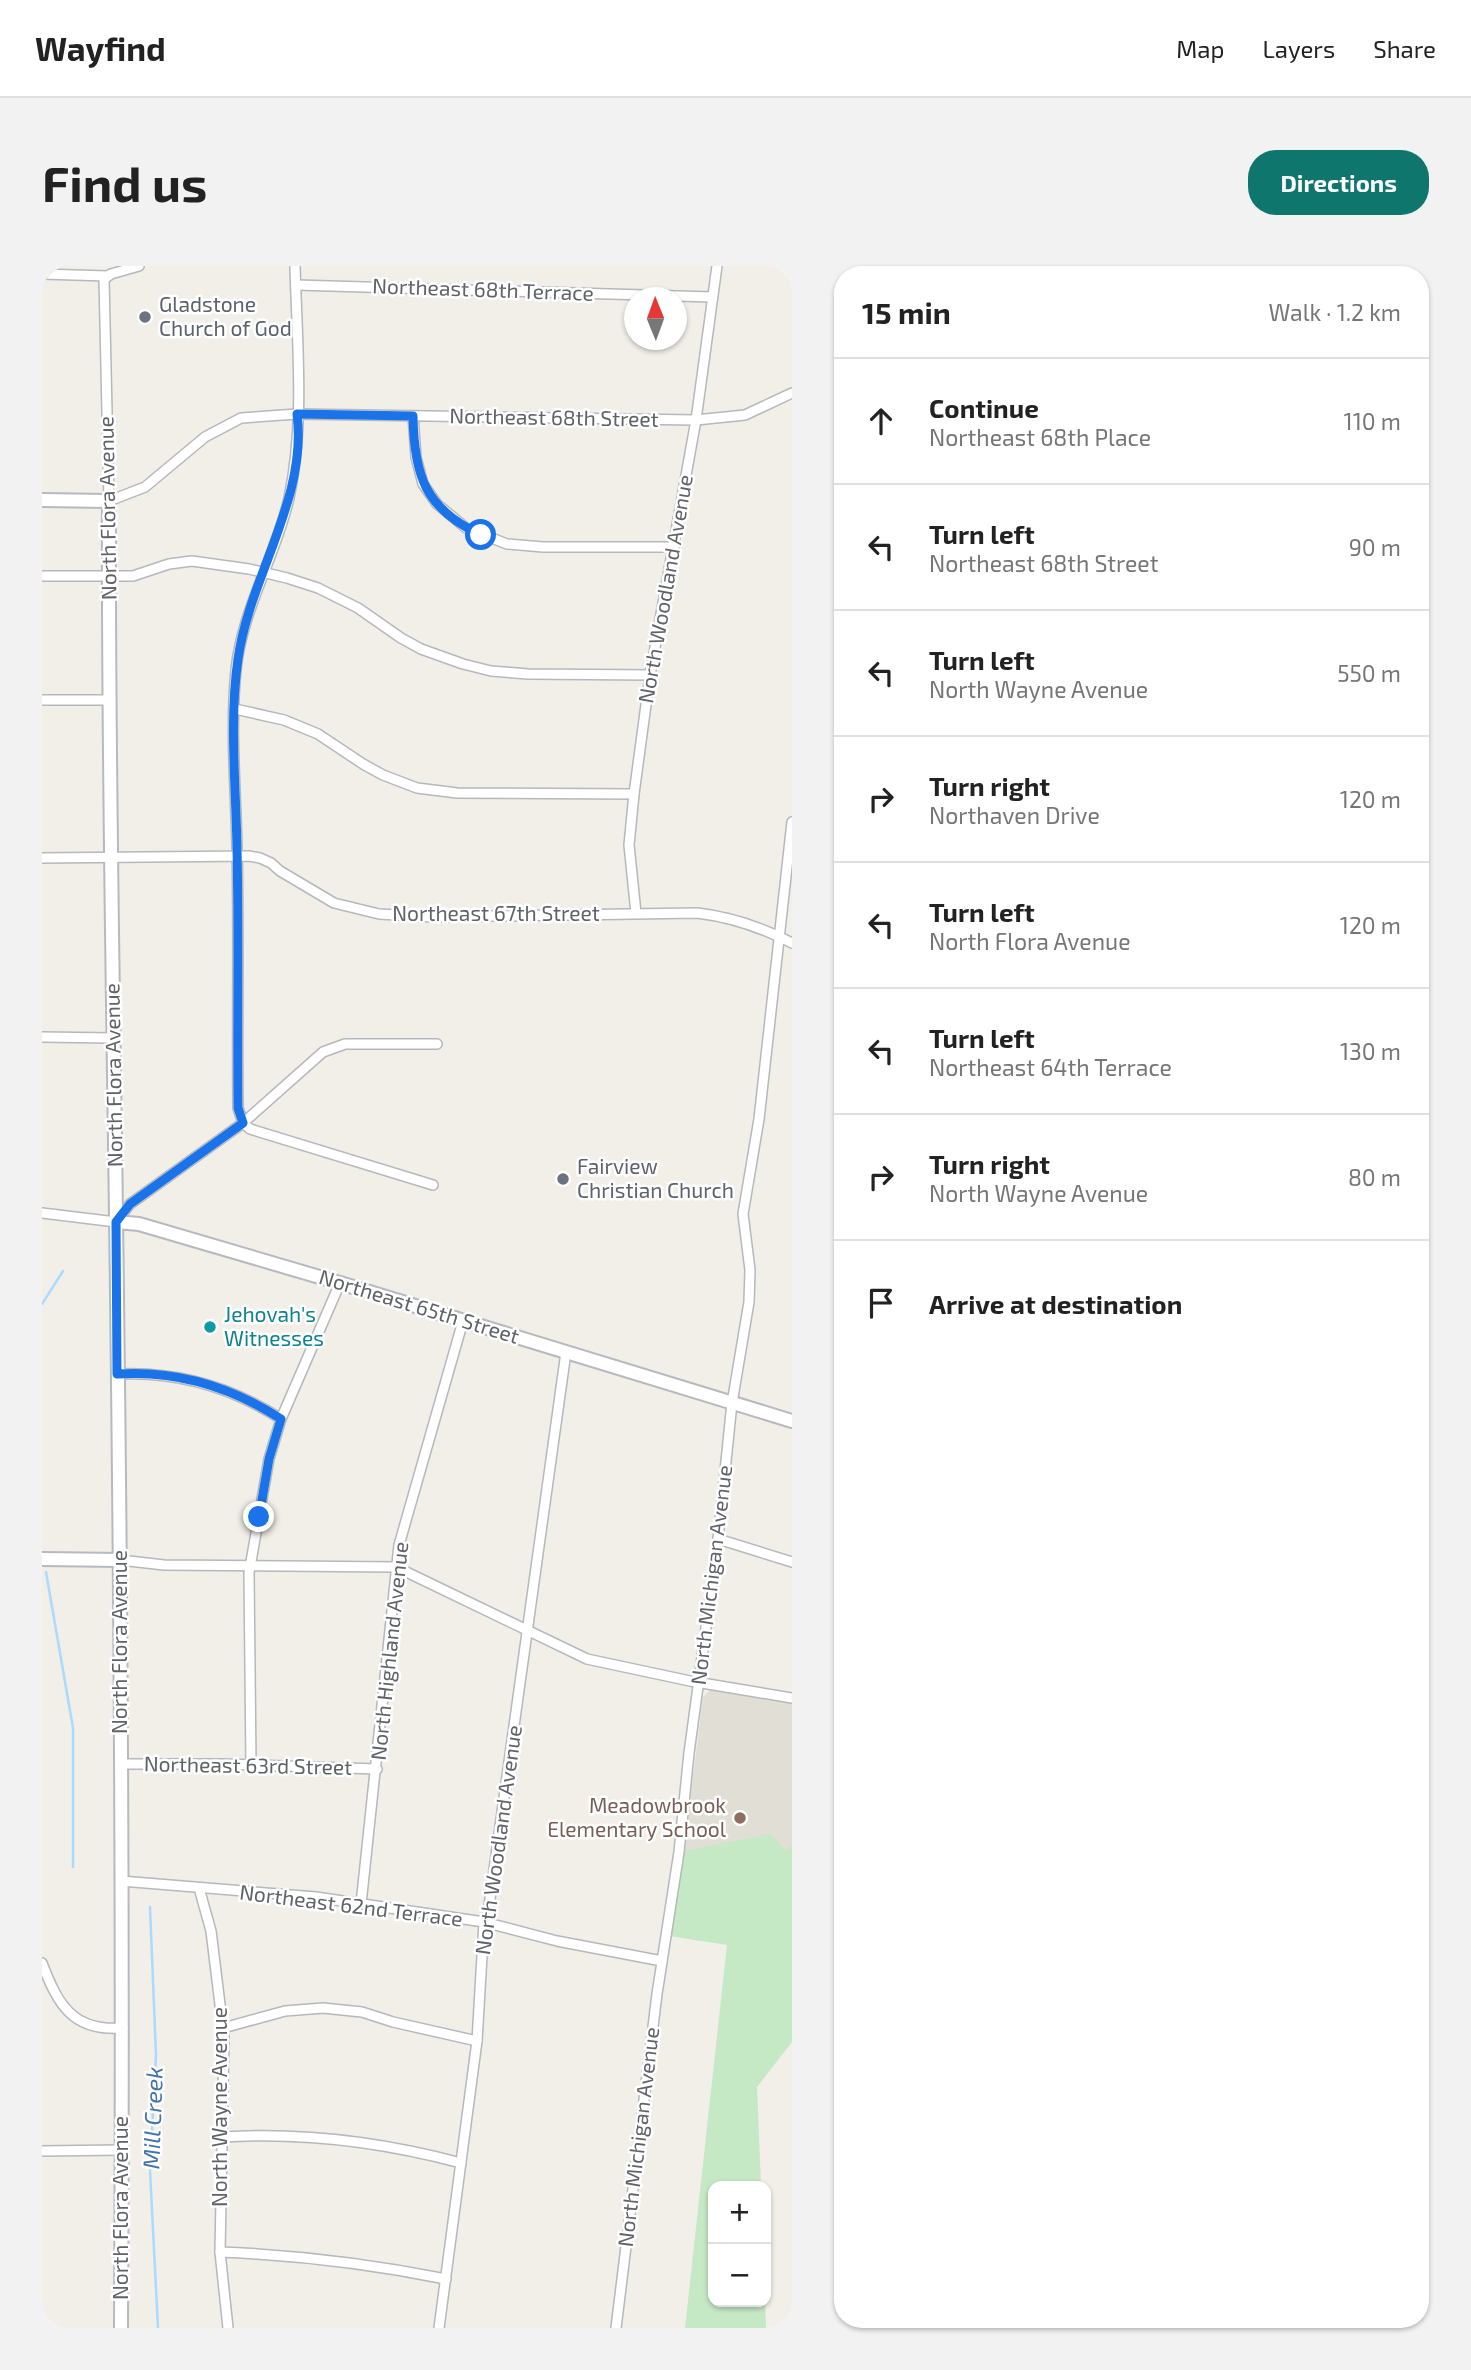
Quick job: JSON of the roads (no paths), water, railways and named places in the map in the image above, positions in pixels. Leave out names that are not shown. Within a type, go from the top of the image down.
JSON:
[{"type":"street","points":[[42,274],[107,276],[139,266]]},
{"type":"street","points":[[295,266],[297,449],[291,489],[238,655],[235,709],[238,1108],[243,1123],[250,1129],[433,1185]]},
{"type":"street","name":"North Woodland Avenue","points":[[636,913],[629,845],[634,794],[649,675],[696,420],[717,266]]},
{"type":"street","name":"North Flora Avenue","points":[[107,276],[104,279],[109,500],[120,1560],[121,2328]]},
{"type":"street","name":"Northeast 68th Terrace","points":[[296,285],[712,297]]},
{"type":"street","name":"Northeast 68th Street","points":[[42,500],[109,500],[145,487],[205,437],[241,418],[297,414],[696,420],[745,415],[792,393]]},
{"type":"street","points":[[413,416],[416,457],[423,484],[447,514],[466,528],[507,544],[543,547],[674,547]]},
{"type":"street","points":[[42,576],[133,576],[170,564],[192,561],[264,572],[318,588],[358,608],[421,649],[463,664],[491,671],[528,674],[649,675]]},
{"type":"street","points":[[42,699],[109,700]]},
{"type":"street","points":[[235,709],[284,720],[310,730],[383,775],[417,788],[466,793],[634,794]]},
{"type":"street","name":"North Michigan Avenue","points":[[615,2328],[662,1961],[678,1861],[732,1403],[750,1286],[743,1214],[761,1097],[792,822]]},
{"type":"street","name":"Northeast 67th Street","points":[[42,858],[260,858],[334,903],[379,914],[434,917],[681,912],[713,915],[761,927],[792,943]]},
{"type":"street","points":[[42,1037],[113,1038]]},
{"type":"street","points":[[116,1222],[130,1204],[243,1123],[313,1059],[328,1049],[345,1044],[437,1044]]},
{"type":"street","name":"Northeast 65th Street","points":[[42,1213],[139,1224],[792,1421]]},
{"type":"street","points":[[251,1765],[250,1567],[269,1459],[281,1419],[340,1283]]},
{"type":"street","name":"North Highland Avenue","points":[[361,1904],[399,1545],[463,1321]]},
{"type":"street","name":"North Woodland Avenue","points":[[439,2328],[477,2041],[484,1922],[488,1913],[566,1352]]},
{"type":"street","points":[[117,1374],[150,1372],[199,1381],[246,1399],[281,1419]]},
{"type":"street","points":[[718,1539],[792,1562]]},
{"type":"street","points":[[42,1559],[250,1567],[396,1567],[587,1659],[634,1671],[792,1698]]},
{"type":"street","name":"Northeast 63rd Street","points":[[120,1764],[377,1769]]},
{"type":"street","name":"Northeast 62nd Terrace","points":[[121,1881],[316,1897],[484,1922],[557,1941],[662,1961]]},
{"type":"street","name":"North Wayne Avenue","points":[[199,1888],[211,1931],[223,2028],[220,2252],[228,2328]]},
{"type":"street","points":[[42,1963],[58,2000],[73,2017],[93,2027],[122,2028]]},
{"type":"street","points":[[223,2028],[285,2011],[323,2008],[362,2012],[477,2041]]},
{"type":"street","points":[[223,2137],[286,2135],[353,2140],[461,2163]]},
{"type":"street","points":[[42,2151],[122,2150]]},
{"type":"street","points":[[220,2252],[348,2262],[446,2279]]},
{"type":"waterway","name":"Mill Creek","points":[[42,1304],[63,1271]]},
{"type":"waterway","name":"Mill Creek","points":[[46,1572],[73,1728],[73,1867]]},
{"type":"waterway","name":"Mill Creek","points":[[150,1907],[156,2055],[150,2170],[158,2328]]},
{"type":"place","name":"Gladstone Church of God","points":[[145,317]]},
{"type":"place","name":"Fairview Christian Church","points":[[563,1179]]},
{"type":"place","name":"Jehovah's Witnesses","points":[[210,1327]]},
{"type":"place","name":"Meadowbrook Elementary School","points":[[740,1818]]}]
